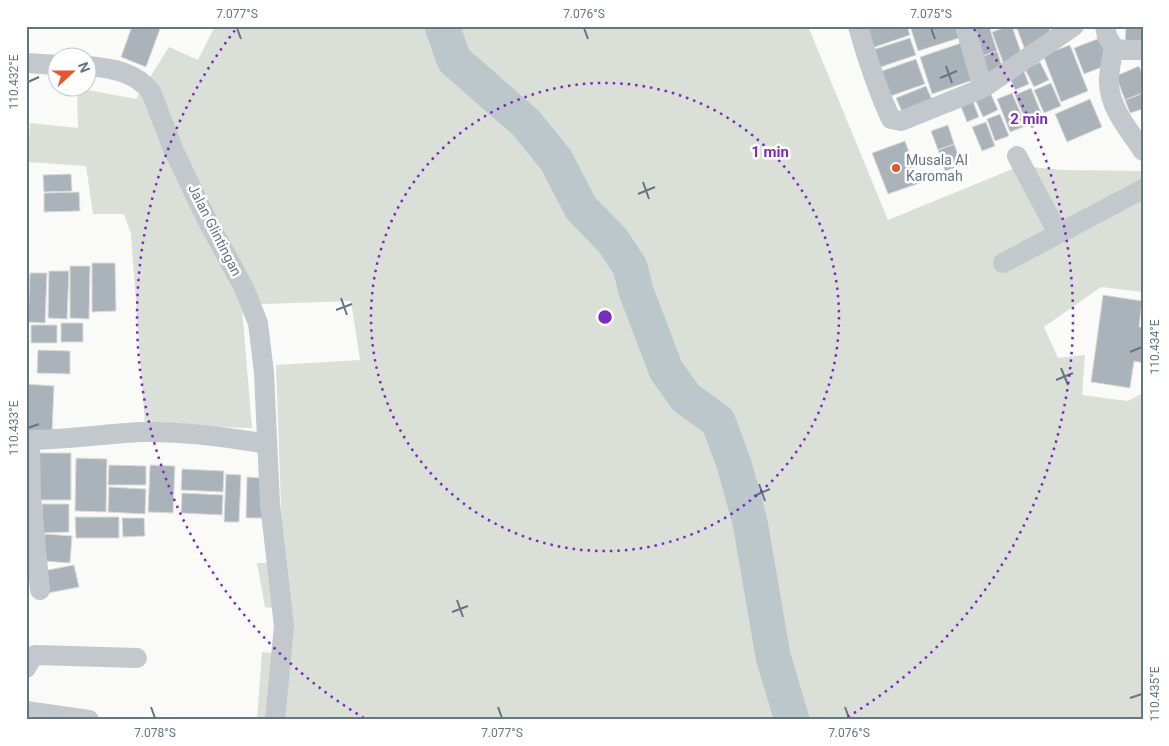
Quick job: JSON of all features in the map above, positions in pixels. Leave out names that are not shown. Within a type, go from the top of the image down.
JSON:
[{"type":"street","points":[[858,26],[869,64],[891,120],[901,121],[982,88],[1073,26]]},
{"type":"street","points":[[965,26],[982,88]]},
{"type":"street","points":[[1105,26],[1107,36],[1114,48],[1108,82],[1112,100],[1120,116],[1143,150]]},
{"type":"street","points":[[1114,48],[1143,50]]},
{"type":"street","points":[[26,63],[48,64]]},
{"type":"street","name":"Jalan Glintingan","points":[[98,67],[106,67],[132,76],[151,92],[174,151],[206,218],[244,288],[258,323],[264,373],[270,504],[284,626],[276,720]]},
{"type":"street","points":[[1017,156],[1058,233]]},
{"type":"street","points":[[1003,263],[1143,189]]},
{"type":"street","points":[[40,590],[28,440],[52,440],[142,432],[185,434],[267,444]]},
{"type":"street","points":[[26,668],[35,655],[136,658]]},
{"type":"street","points":[[26,711],[89,720]]},
{"type":"shaded area","points":[[215,26],[808,26],[888,220],[1020,166],[1063,170],[1143,171],[1143,292],[1101,287],[1044,327],[1058,358],[1085,355],[1082,395],[1128,401],[1143,393],[1143,720],[257,720],[262,652],[288,655],[290,610],[265,607],[257,563],[283,563],[276,365],[360,360],[351,301],[264,304],[242,308],[252,428],[145,425],[131,234],[124,214],[93,214],[86,166],[28,162],[30,123],[78,128],[77,98],[98,98],[98,92],[136,99],[169,47],[198,60]]},
{"type":"building","points":[[132,26],[152,26],[160,29],[146,67],[121,57]]},
{"type":"building","points":[[866,26],[907,26],[910,35],[869,49]]},
{"type":"building","points":[[910,26],[956,26],[959,38],[918,51]]},
{"type":"building","points":[[969,26],[989,26],[997,51],[979,57]]},
{"type":"building","points":[[1012,26],[1023,58],[1004,65],[992,32]]},
{"type":"building","points":[[1016,26],[1048,26],[1053,39],[1025,50]]},
{"type":"building","points":[[1126,26],[1143,26],[1143,43],[1125,43]]},
{"type":"building","points":[[910,38],[916,55],[875,69],[869,51]]},
{"type":"building","points":[[1100,38],[1110,64],[1084,74],[1074,48]]},
{"type":"building","points":[[961,43],[973,80],[932,94],[920,57]]},
{"type":"building","points":[[1070,45],[1088,91],[1061,102],[1043,55]]},
{"type":"building","points":[[997,51],[1004,72],[986,79],[978,58]]},
{"type":"building","points":[[916,59],[925,84],[885,98],[876,73]]},
{"type":"building","points":[[1040,62],[1049,80],[1034,87],[1025,69]]},
{"type":"building","points":[[1139,66],[1143,75],[1143,93],[1125,100],[1116,76]]},
{"type":"building","points":[[1023,69],[1029,84],[1015,90],[1009,75]]},
{"type":"building","points":[[1051,83],[1061,106],[1044,113],[1034,90]]},
{"type":"building","points":[[926,86],[934,104],[904,116],[896,98]]},
{"type":"building","points":[[1031,88],[1042,115],[1026,122],[1015,95]]},
{"type":"building","points":[[990,92],[998,110],[983,117],[975,99]]},
{"type":"building","points":[[1012,93],[1026,126],[1010,132],[997,99]]},
{"type":"building","points":[[1143,93],[1143,109],[1130,113],[1125,100]]},
{"type":"building","points":[[972,99],[979,117],[967,122],[960,104]]},
{"type":"building","points":[[1090,99],[1102,127],[1067,142],[1055,114]]},
{"type":"building","points":[[1000,114],[1009,136],[995,141],[987,119]]},
{"type":"building","points":[[986,122],[995,146],[982,151],[972,127]]},
{"type":"building","points":[[948,125],[954,144],[938,150],[931,131]]},
{"type":"building","name":"Musala Al Karomah","points":[[905,141],[920,183],[888,194],[872,153]]},
{"type":"building","points":[[954,144],[962,165],[945,171],[938,150]]},
{"type":"building","points":[[71,174],[72,191],[44,192],[43,175]]},
{"type":"building","points":[[79,192],[80,211],[44,212],[44,193]]},
{"type":"building","points":[[92,263],[115,263],[116,311],[92,312]]},
{"type":"building","points":[[70,266],[90,266],[89,319],[70,318]]},
{"type":"building","points":[[49,271],[69,271],[67,319],[48,318]]},
{"type":"building","points":[[30,273],[47,273],[45,323],[28,322]]},
{"type":"building","points":[[1103,295],[1142,301],[1139,327],[1143,327],[1143,363],[1134,361],[1130,388],[1091,382]]},
{"type":"building","points":[[61,323],[83,323],[83,342],[61,342]]},
{"type":"building","points":[[31,325],[57,325],[57,343],[31,343]]},
{"type":"building","points":[[38,350],[70,351],[70,374],[37,373]]},
{"type":"building","points":[[26,384],[54,386],[52,433],[26,432]]},
{"type":"building","points":[[34,453],[71,453],[71,500],[35,500]]},
{"type":"building","points":[[76,458],[107,459],[106,512],[75,511]]},
{"type":"building","points":[[109,465],[146,466],[146,485],[108,485]]},
{"type":"building","points":[[150,465],[175,466],[173,513],[148,512]]},
{"type":"building","points":[[182,469],[224,471],[223,492],[181,490]]},
{"type":"building","points":[[226,474],[241,475],[239,522],[224,522]]},
{"type":"building","points":[[247,477],[265,478],[265,518],[246,518]]},
{"type":"building","points":[[109,487],[146,489],[145,514],[108,512]]},
{"type":"building","points":[[182,493],[223,495],[222,515],[181,513]]},
{"type":"building","points":[[42,504],[69,504],[69,532],[42,533]]},
{"type":"building","points":[[75,517],[119,517],[119,538],[76,538]]},
{"type":"building","points":[[122,518],[144,518],[145,536],[123,537]]},
{"type":"building","points":[[45,534],[72,536],[70,563],[43,561]]},
{"type":"building","points":[[74,565],[79,587],[48,593],[43,571]]},
{"type":"waterway","points":[[442,26],[454,60],[526,123],[556,160],[581,208],[613,241],[630,267],[636,291],[666,370],[686,398],[718,421],[734,464],[750,522],[773,656],[792,720]]},
{"type":"place","name":"Musala Al Karomah","points":[[896,168]]}]
